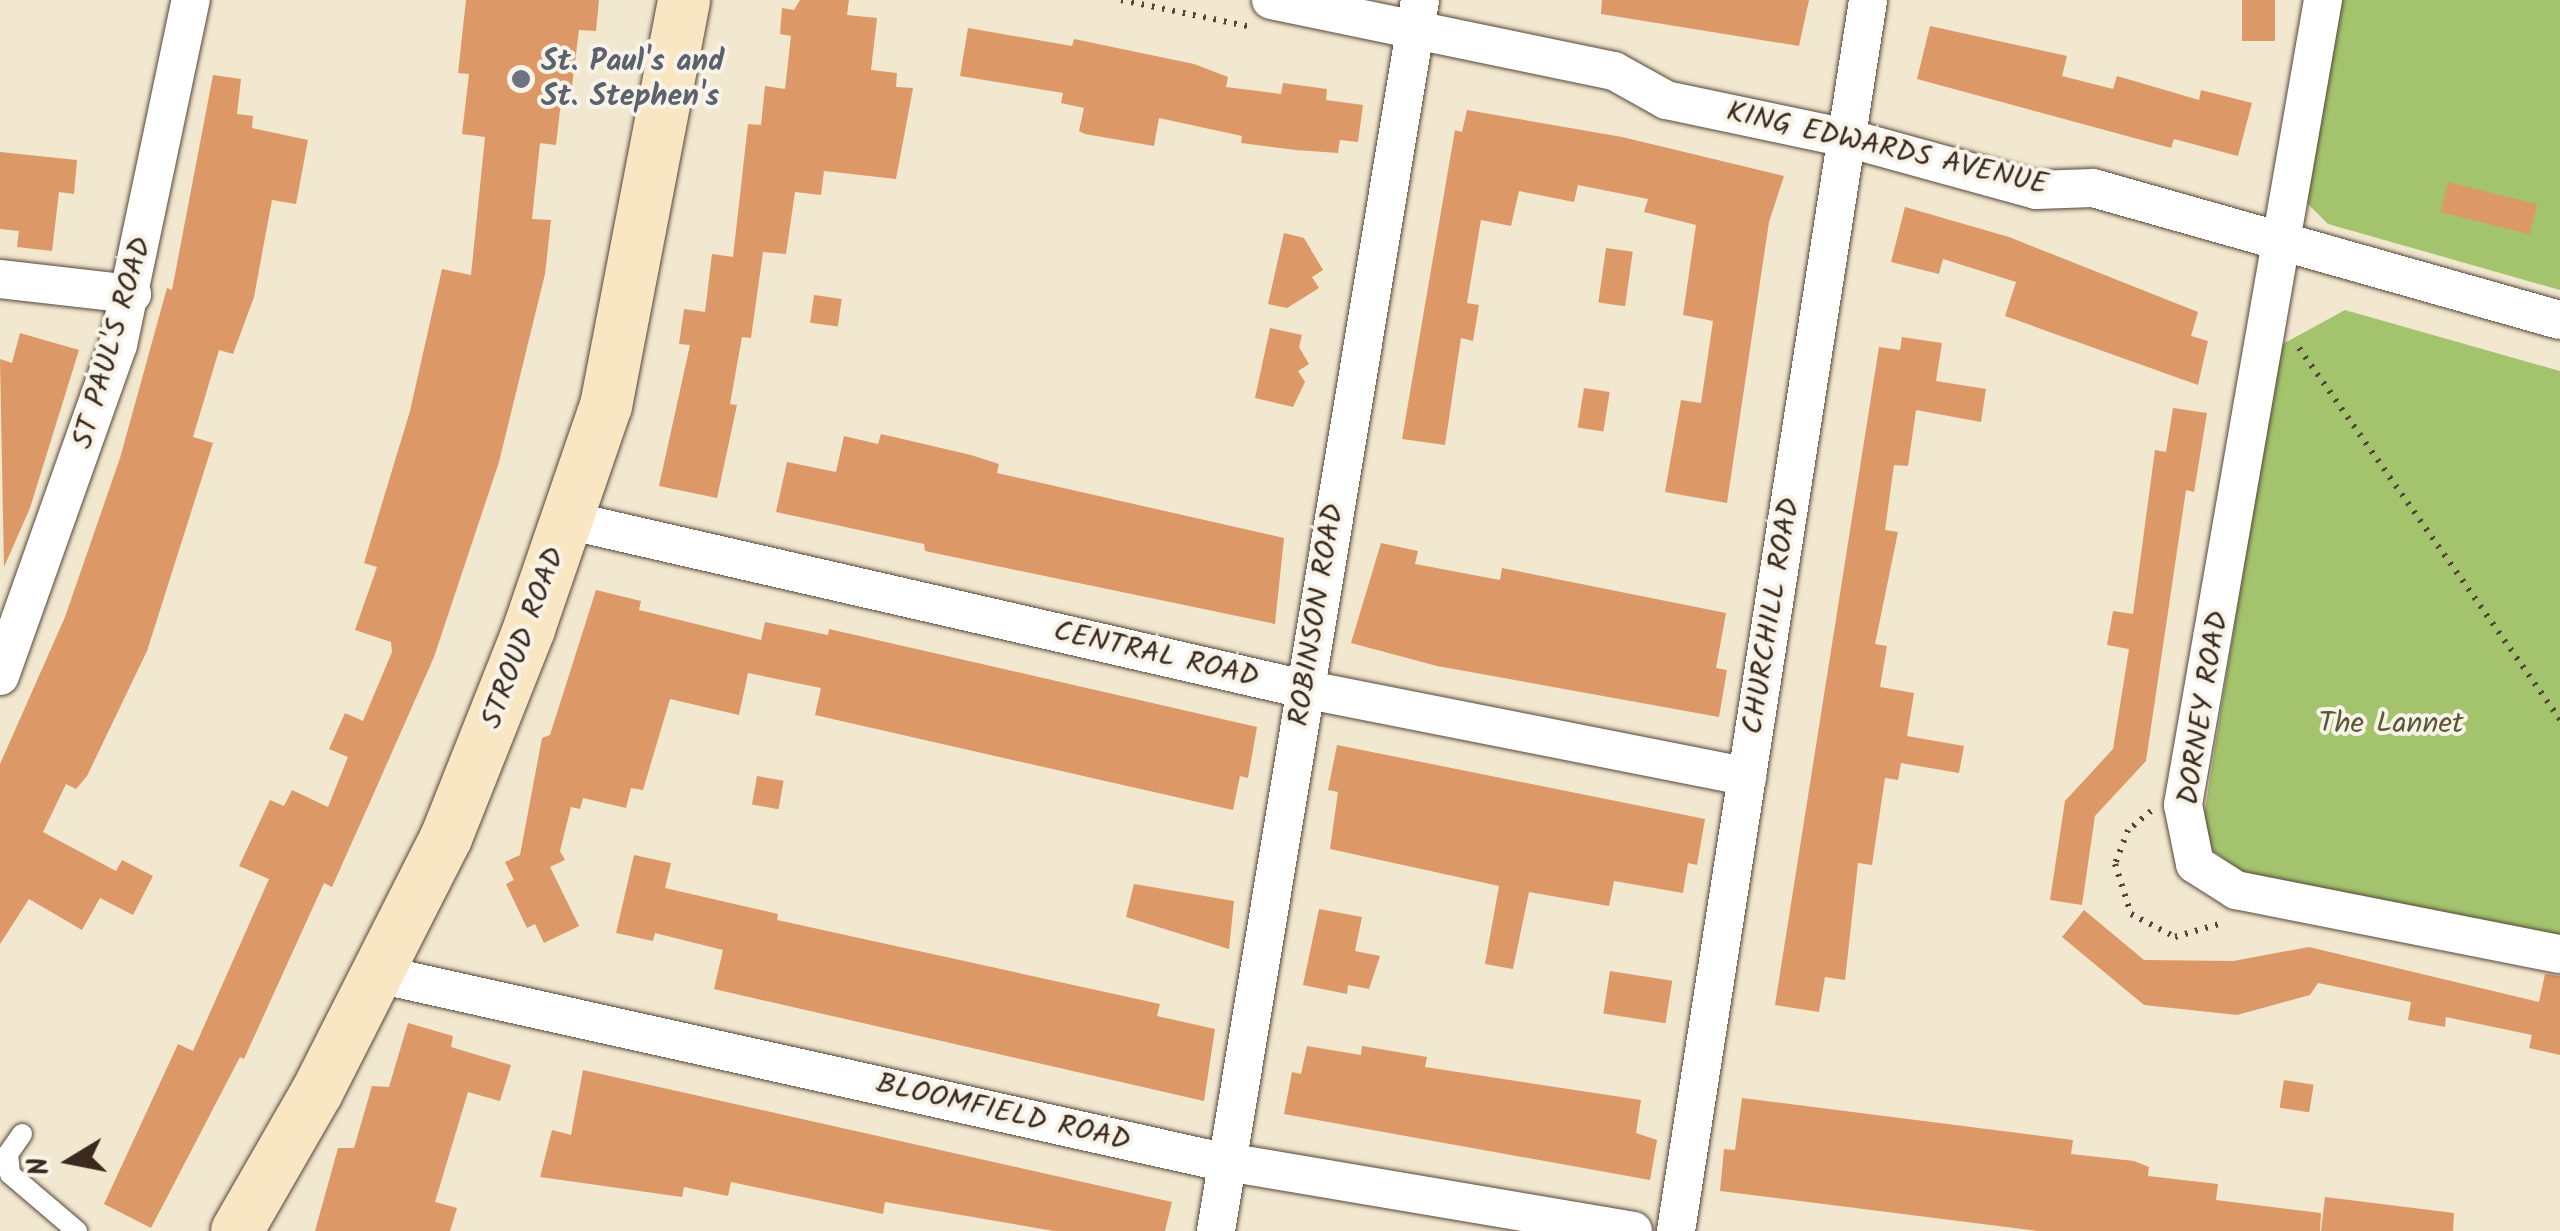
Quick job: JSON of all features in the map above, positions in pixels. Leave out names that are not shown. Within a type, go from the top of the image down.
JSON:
[{"type":"main road","name":"STROUD ROAD","points":[[237,1231],[378,974],[493,728],[606,406],[633,293],[684,0]]},
{"type":"street","name":"ST PAUL'S ROAD","points":[[0,676],[75,476],[132,294],[190,0]]},
{"type":"street","name":"KING EDWARDS AVENUE","points":[[1271,0],[1417,14],[1614,70],[1666,100],[1847,138],[2036,190],[2093,188],[2286,239],[2560,320]]},
{"type":"street","name":"DORNEY ROAD","points":[[2323,0],[2286,239],[2183,805],[2195,864],[2236,890],[2560,954]]},
{"type":"street","name":"CHURCHILL ROAD","points":[[1676,1231],[1867,9]]},
{"type":"street","name":"ROBINSON ROAD","points":[[1216,1231],[1417,14]]},
{"type":"street","points":[[0,279],[132,294]]},
{"type":"street","name":"CENTRAL ROAD","points":[[567,520],[1304,689],[1747,777]]},
{"type":"street","name":"BLOOMFIELD ROAD","points":[[378,974],[1229,1162],[1634,1231]]},
{"type":"lane","points":[[22,1134],[8,1154],[10,1174],[77,1231]]},
{"type":"path","points":[[2292,339],[2560,720]]},
{"type":"green space","points":[[2335,0],[2560,0],[2560,290],[2328,224],[2302,198]]},
{"type":"green space","name":"The Lannet","points":[[2345,310],[2560,371],[2560,940],[2246,874],[2208,847],[2204,816],[2279,346]]},
{"type":"building","points":[[466,0],[599,0],[596,31],[579,30],[572,86],[563,85],[556,145],[540,143],[532,219],[551,220],[545,274],[499,462],[434,657],[332,887],[324,883],[244,1059],[240,1057],[151,1228],[104,1204],[178,1044],[193,1051],[269,879],[239,866],[270,800],[284,806],[292,790],[328,807],[348,757],[329,749],[345,713],[363,721],[392,652],[391,642],[355,630],[377,567],[364,563],[410,411],[442,269],[471,275],[485,137],[462,134],[469,74],[458,73]]},
{"type":"building","points":[[800,0],[849,0],[847,15],[877,18],[871,70],[897,73],[896,87],[913,88],[896,179],[824,171],[821,195],[795,192],[786,254],[763,252],[751,338],[742,337],[730,404],[737,405],[717,498],[659,486],[690,345],[679,344],[684,309],[705,312],[712,254],[733,257],[748,124],[761,125],[765,86],[785,89],[791,36],[780,34],[782,8],[794,10]]},
{"type":"building","points":[[1602,0],[1809,0],[1799,46],[1601,14]]},
{"type":"building","points":[[2242,0],[2275,0],[2275,41],[2242,41]]},
{"type":"building","points":[[1930,26],[2067,56],[2062,76],[2113,89],[2117,76],[2199,100],[2201,90],[2252,103],[2238,156],[2174,139],[2171,148],[1917,79]]},
{"type":"building","points":[[968,28],[1072,46],[1074,39],[1194,64],[1228,77],[1226,87],[1281,94],[1283,83],[1327,89],[1326,100],[1363,105],[1358,142],[1340,140],[1338,153],[1296,150],[1241,143],[1242,136],[1159,118],[1154,146],[1085,134],[1079,131],[1084,108],[1061,103],[1063,93],[960,76]]},
{"type":"building","points":[[213,75],[241,79],[237,114],[253,116],[252,128],[308,140],[296,204],[272,200],[254,297],[233,354],[219,350],[193,437],[213,443],[147,651],[87,776],[76,789],[66,784],[43,832],[116,871],[122,860],[153,876],[133,915],[100,898],[82,930],[29,899],[0,944],[0,764],[65,617],[120,458],[167,288],[172,290]]},
{"type":"building","points":[[1467,110],[1622,137],[1784,176],[1769,222],[1727,503],[1665,492],[1681,400],[1701,403],[1713,321],[1683,315],[1696,225],[1644,212],[1648,199],[1578,185],[1574,202],[1519,191],[1511,226],[1481,220],[1467,303],[1479,305],[1473,341],[1461,338],[1445,445],[1402,439],[1455,130],[1462,132]]},
{"type":"building","points":[[0,152],[77,160],[74,194],[59,192],[52,251],[17,247],[19,231],[0,229]]},
{"type":"building","points":[[2448,182],[2537,204],[2530,234],[2441,212]]},
{"type":"building","points":[[1905,207],[2009,237],[2198,312],[2191,336],[2208,341],[2198,385],[2005,316],[2016,282],[1943,259],[1939,274],[1891,262]]},
{"type":"building","points":[[1284,233],[1304,238],[1323,270],[1312,277],[1319,288],[1287,308],[1268,304]]},
{"type":"building","points":[[1606,248],[1633,252],[1625,306],[1598,302]]},
{"type":"building","points":[[814,295],[842,299],[838,327],[810,323]]},
{"type":"building","points":[[1270,328],[1302,335],[1299,347],[1309,364],[1298,371],[1305,382],[1293,407],[1255,398]]},
{"type":"building","points":[[20,333],[79,350],[30,508],[4,567],[0,359],[12,363]]},
{"type":"building","points":[[1902,337],[1942,343],[1936,381],[1986,389],[1981,422],[1916,410],[1908,466],[1894,465],[1885,530],[1898,532],[1875,644],[1887,646],[1880,687],[1914,693],[1907,736],[1964,746],[1959,773],[1901,763],[1898,780],[1885,778],[1872,865],[1858,863],[1845,980],[1825,977],[1819,1012],[1775,1005],[1879,347],[1900,350]]},
{"type":"building","points":[[1584,388],[1610,392],[1603,432],[1578,428]]},
{"type":"building","points":[[2173,408],[2207,413],[2194,492],[2186,490],[2146,761],[2095,816],[2082,905],[2050,900],[2065,801],[2113,749],[2129,649],[2107,645],[2113,611],[2133,614],[2155,450],[2166,452]]},
{"type":"building","points":[[881,434],[999,464],[997,473],[1284,538],[1275,624],[925,551],[924,544],[776,512],[787,462],[836,472],[844,436],[878,444]]},
{"type":"building","points":[[1381,543],[1418,551],[1415,564],[1500,580],[1502,568],[1726,613],[1716,668],[1727,670],[1719,717],[1437,666],[1351,643]]},
{"type":"building","points":[[596,590],[641,601],[639,610],[761,640],[765,622],[828,635],[829,629],[1257,727],[1248,778],[1240,776],[1233,810],[815,715],[821,688],[748,673],[739,715],[670,699],[643,790],[631,788],[626,808],[583,798],[580,809],[571,807],[560,851],[565,860],[550,867],[579,926],[544,943],[535,924],[527,928],[506,884],[514,880],[505,862],[520,855],[542,738],[550,735]]},
{"type":"building","points":[[1337,745],[1705,819],[1697,865],[1688,863],[1683,893],[1614,881],[1609,906],[1529,892],[1513,969],[1485,964],[1499,886],[1330,849],[1338,792],[1328,790]]},
{"type":"building","points":[[757,776],[784,781],[779,809],[752,805]]},
{"type":"building","points":[[634,855],[671,863],[665,888],[778,914],[777,920],[1160,1004],[1157,1016],[1215,1029],[1204,1101],[714,989],[723,950],[655,933],[653,941],[616,933]]},
{"type":"building","points":[[1134,884],[1234,901],[1229,949],[1126,917]]},
{"type":"building","points":[[1319,909],[1362,917],[1355,951],[1380,956],[1369,989],[1348,985],[1347,994],[1303,985]]},
{"type":"building","points":[[2084,910],[2144,960],[2233,961],[2309,947],[2539,1002],[2545,974],[2560,976],[2560,1055],[2529,1048],[2532,1035],[2446,1017],[2445,1027],[2408,1020],[2411,1002],[2318,983],[2310,995],[2237,1015],[2144,1005],[2062,937]]},
{"type":"building","points":[[1610,971],[1672,981],[1665,1023],[1603,1013]]},
{"type":"building","points":[[408,1023],[453,1036],[451,1047],[511,1065],[500,1101],[468,1092],[435,1202],[457,1208],[450,1231],[315,1231],[338,1148],[354,1148],[372,1086],[389,1087]]},
{"type":"building","points":[[1307,1046],[1361,1055],[1362,1046],[1427,1057],[1425,1067],[1641,1100],[1636,1133],[1657,1140],[1650,1180],[1284,1114],[1292,1072],[1301,1074]]},
{"type":"building","points":[[583,1070],[1172,1202],[1165,1231],[1054,1231],[885,1202],[883,1214],[731,1182],[728,1196],[684,1187],[682,1197],[540,1177],[552,1130],[571,1135]]},
{"type":"building","points":[[2284,1080],[2314,1085],[2309,1112],[2280,1108]]},
{"type":"building","points":[[1742,1098],[2073,1140],[2071,1154],[2134,1161],[2149,1167],[2148,1176],[2218,1184],[2216,1200],[2321,1213],[2320,1231],[2037,1231],[1720,1191],[1724,1149],[1735,1150]]},
{"type":"building","points":[[2325,1197],[2454,1213],[2453,1231],[2321,1231]]},
{"type":"place","name":"St. Paul's and St. Stephen's","points":[[521,79]]}]
